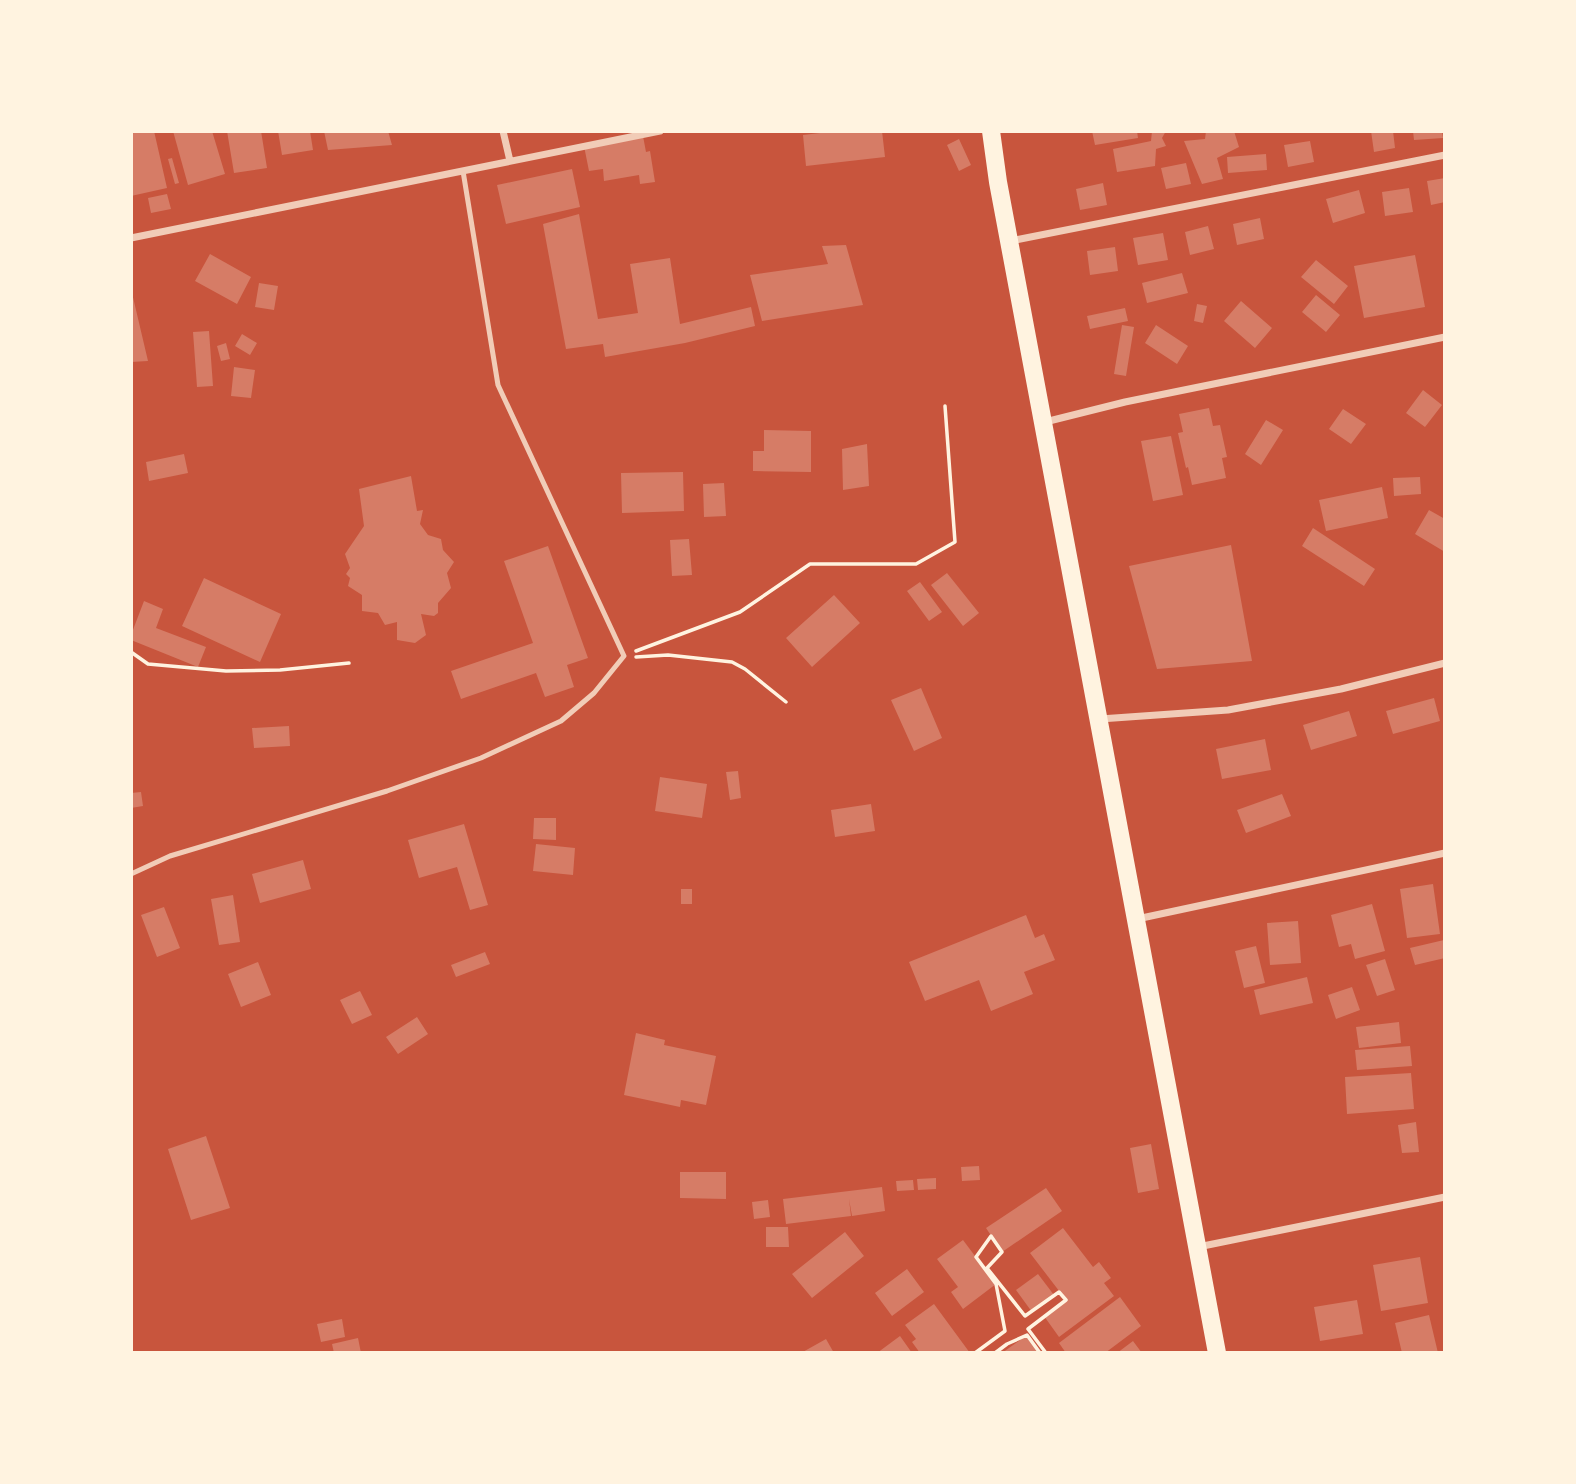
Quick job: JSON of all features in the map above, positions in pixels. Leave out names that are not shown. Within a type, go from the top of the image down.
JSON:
[{"type":"main road","points":[[991,131],[998,182],[1217,1353]]},
{"type":"street","points":[[503,131],[510,161]]},
{"type":"street","points":[[131,237],[660,131]]},
{"type":"street","points":[[1010,241],[1445,155]]},
{"type":"street","points":[[1044,423],[1125,402],[1445,337]]},
{"type":"street","points":[[1099,719],[1228,710],[1341,689],[1445,663]]},
{"type":"street","points":[[1136,919],[1445,853]]},
{"type":"street","points":[[1197,1247],[1445,1197]]},
{"type":"lane","points":[[131,874],[170,856],[387,791],[481,758],[561,721],[594,693],[624,656],[498,385],[463,171]]},
{"type":"path","points":[[624,656],[740,612],[810,564],[916,564],[955,542],[944,406]]},
{"type":"path","points":[[131,652],[148,664],[226,671],[280,670],[349,663]]},
{"type":"path","points":[[624,656],[668,655],[732,662],[745,669],[786,702]]},
{"type":"path","points":[[975,1353],[1005,1331],[996,1284],[976,1257],[991,1236],[1002,1252],[987,1268],[1025,1316],[1059,1292],[1066,1300],[1028,1329],[1046,1353]]},
{"type":"path","points":[[995,1353],[1027,1335],[1040,1353]]},
{"type":"building","points":[[131,131],[154,131],[167,188],[131,196]]},
{"type":"building","points":[[173,131],[212,131],[225,174],[188,185]]},
{"type":"building","points":[[227,131],[261,131],[267,168],[234,173]]},
{"type":"building","points":[[278,131],[310,131],[313,150],[282,155]]},
{"type":"building","points":[[324,131],[388,131],[392,145],[328,150]]},
{"type":"building","points":[[837,131],[882,131],[885,157],[806,166],[803,135]]},
{"type":"building","points":[[1092,131],[1137,131],[1138,138],[1095,145]]},
{"type":"building","points":[[1152,131],[1166,131],[1162,138],[1166,146],[1156,149],[1155,166],[1117,172],[1113,149],[1151,141]]},
{"type":"building","points":[[1206,131],[1234,131],[1239,147],[1217,158],[1223,179],[1202,184],[1184,141],[1205,139]]},
{"type":"building","points":[[1371,131],[1393,131],[1395,148],[1374,152]]},
{"type":"building","points":[[1413,131],[1442,131],[1443,138],[1414,140]]},
{"type":"building","points":[[643,136],[646,152],[650,151],[655,182],[640,184],[639,175],[604,181],[603,169],[589,171],[584,146]]},
{"type":"building","points":[[959,139],[971,165],[959,171],[947,145]]},
{"type":"building","points":[[1310,141],[1314,162],[1288,167],[1284,145]]},
{"type":"building","points":[[1266,154],[1267,170],[1228,173],[1227,157]]},
{"type":"building","points":[[172,158],[179,183],[175,184],[168,159]]},
{"type":"building","points":[[1186,163],[1191,184],[1166,189],[1161,168]]},
{"type":"building","points":[[572,169],[580,207],[506,224],[497,185]]},
{"type":"building","points":[[1445,178],[1445,202],[1431,205],[1427,181]]},
{"type":"building","points":[[1103,183],[1107,205],[1080,210],[1076,189]]},
{"type":"building","points":[[1409,188],[1413,212],[1385,216],[1382,192]]},
{"type":"building","points":[[1359,190],[1365,213],[1333,223],[1326,199]]},
{"type":"building","points":[[167,194],[171,209],[151,213],[148,198]]},
{"type":"building","points":[[579,214],[598,319],[638,313],[630,264],[670,258],[680,324],[751,307],[755,326],[685,343],[605,357],[603,344],[566,349],[543,224]]},
{"type":"building","points":[[1260,218],[1264,239],[1237,245],[1233,224]]},
{"type":"building","points":[[1208,226],[1214,249],[1190,255],[1185,232]]},
{"type":"building","points":[[1163,233],[1168,260],[1138,265],[1133,238]]},
{"type":"building","points":[[846,245],[863,305],[762,321],[750,275],[828,264],[822,246]]},
{"type":"building","points":[[1115,247],[1118,271],[1090,275],[1087,251]]},
{"type":"building","points":[[210,254],[251,277],[237,304],[195,281]]},
{"type":"building","points":[[1415,255],[1425,307],[1364,318],[1354,266]]},
{"type":"building","points":[[1316,260],[1348,286],[1334,304],[1301,277]]},
{"type":"building","points":[[1182,273],[1188,293],[1147,303],[1142,283]]},
{"type":"building","points":[[259,283],[278,286],[274,310],[255,307]]},
{"type":"building","points":[[132,293],[148,361],[131,362]]},
{"type":"building","points":[[1316,295],[1340,315],[1326,332],[1302,312]]},
{"type":"building","points":[[1241,301],[1272,328],[1255,348],[1224,321]]},
{"type":"building","points":[[1197,304],[1207,306],[1203,323],[1194,321]]},
{"type":"building","points":[[1125,308],[1128,321],[1090,329],[1087,316]]},
{"type":"building","points":[[1122,325],[1134,327],[1126,376],[1114,374]]},
{"type":"building","points":[[1156,325],[1188,346],[1177,364],[1145,343]]},
{"type":"building","points":[[209,331],[213,386],[197,387],[193,332]]},
{"type":"building","points":[[242,334],[257,343],[250,355],[235,346]]},
{"type":"building","points":[[226,343],[230,359],[221,361],[217,346]]},
{"type":"building","points":[[234,367],[255,370],[251,398],[231,396]]},
{"type":"building","points":[[1423,390],[1442,405],[1425,427],[1406,413]]},
{"type":"building","points":[[1209,408],[1213,426],[1220,425],[1227,457],[1222,458],[1226,478],[1192,485],[1178,433],[1183,432],[1179,414]]},
{"type":"building","points":[[1343,409],[1366,424],[1351,444],[1329,429]]},
{"type":"building","points":[[1266,420],[1283,430],[1261,465],[1245,454]]},
{"type":"building","points":[[764,430],[811,431],[811,472],[753,471],[753,451],[764,451]]},
{"type":"building","points":[[1171,436],[1183,495],[1153,501],[1141,441]]},
{"type":"building","points":[[867,444],[869,486],[843,490],[842,449]]},
{"type":"building","points":[[184,454],[188,473],[149,481],[146,462]]},
{"type":"building","points":[[683,472],[684,511],[622,513],[621,473]]},
{"type":"building","points":[[411,476],[417,511],[423,510],[420,524],[428,535],[441,539],[443,550],[454,562],[447,573],[451,588],[438,603],[438,613],[434,616],[421,614],[426,635],[415,643],[397,640],[397,622],[385,625],[378,613],[362,611],[362,595],[348,586],[350,578],[346,574],[350,568],[345,554],[364,526],[359,489]]},
{"type":"building","points":[[1420,477],[1421,494],[1394,496],[1393,478]]},
{"type":"building","points":[[724,483],[726,516],[704,517],[703,484]]},
{"type":"building","points":[[1382,487],[1388,518],[1326,531],[1319,500]]},
{"type":"building","points":[[1429,510],[1445,519],[1445,552],[1415,534]]},
{"type":"building","points":[[1313,528],[1375,569],[1364,586],[1302,546]]},
{"type":"building","points":[[689,539],[692,575],[672,576],[670,540]]},
{"type":"building","points":[[1231,545],[1252,661],[1157,669],[1129,566]]},
{"type":"building","points":[[548,546],[588,658],[567,665],[574,687],[545,697],[536,673],[461,699],[451,671],[533,643],[504,561]]},
{"type":"building","points":[[947,573],[979,613],[963,626],[931,585]]},
{"type":"building","points":[[204,578],[281,614],[260,662],[182,626]]},
{"type":"building","points":[[920,582],[942,612],[929,621],[907,591]]},
{"type":"building","points":[[834,595],[860,623],[812,667],[786,638]]},
{"type":"building","points":[[144,601],[163,609],[156,628],[206,647],[198,667],[131,640]]},
{"type":"building","points":[[921,688],[942,738],[914,751],[891,700]]},
{"type":"building","points":[[1434,698],[1440,721],[1393,734],[1386,711]]},
{"type":"building","points":[[1349,711],[1357,736],[1311,750],[1303,725]]},
{"type":"building","points":[[289,726],[290,746],[254,748],[252,728]]},
{"type":"building","points":[[1265,739],[1271,770],[1222,779],[1216,749]]},
{"type":"building","points":[[738,771],[741,798],[730,800],[726,772]]},
{"type":"building","points":[[660,777],[707,784],[702,818],[655,811]]},
{"type":"building","points":[[141,792],[143,806],[131,808],[131,793]]},
{"type":"building","points":[[1282,794],[1291,816],[1246,833],[1237,810]]},
{"type":"building","points":[[871,804],[875,831],[835,837],[831,810]]},
{"type":"building","points":[[534,818],[556,818],[556,840],[533,839]]},
{"type":"building","points":[[464,824],[488,905],[470,910],[457,867],[419,878],[408,840]]},
{"type":"building","points":[[536,844],[575,848],[573,875],[533,871]]},
{"type":"building","points":[[303,860],[311,889],[260,903],[252,874]]},
{"type":"building","points":[[1433,884],[1440,934],[1407,938],[1400,889]]},
{"type":"building","points":[[681,889],[692,889],[692,904],[681,904]]},
{"type":"building","points":[[233,895],[240,942],[219,945],[211,899]]},
{"type":"building","points":[[1372,904],[1385,951],[1355,959],[1351,944],[1339,947],[1331,915]]},
{"type":"building","points":[[164,907],[180,948],[157,957],[141,915]]},
{"type":"building","points":[[1026,915],[1035,938],[1044,934],[1055,960],[1024,972],[1033,994],[991,1011],[979,980],[925,1001],[909,962]]},
{"type":"building","points":[[1298,921],[1301,963],[1270,965],[1267,923]]},
{"type":"building","points":[[1444,940],[1445,958],[1415,965],[1410,948]]},
{"type":"building","points":[[1256,946],[1265,983],[1244,988],[1235,951]]},
{"type":"building","points":[[485,952],[490,964],[456,977],[451,965]]},
{"type":"building","points":[[1385,959],[1395,990],[1377,996],[1366,965]]},
{"type":"building","points":[[258,962],[271,995],[241,1007],[228,974]]},
{"type":"building","points":[[1307,977],[1313,1003],[1260,1015],[1254,990]]},
{"type":"building","points":[[1352,987],[1360,1010],[1336,1019],[1328,995]]},
{"type":"building","points":[[360,991],[372,1015],[352,1024],[340,1000]]},
{"type":"building","points":[[417,1017],[428,1034],[398,1054],[386,1037]]},
{"type":"building","points":[[1399,1022],[1401,1043],[1359,1048],[1356,1027]]},
{"type":"building","points":[[636,1033],[665,1040],[664,1045],[716,1056],[706,1105],[681,1100],[680,1107],[624,1095]]},
{"type":"building","points":[[1410,1046],[1412,1066],[1357,1070],[1355,1050]]},
{"type":"building","points":[[1411,1073],[1414,1109],[1347,1114],[1345,1077]]},
{"type":"building","points":[[1416,1122],[1419,1152],[1402,1153],[1398,1125]]},
{"type":"building","points":[[206,1136],[230,1208],[191,1220],[168,1149]]},
{"type":"building","points":[[1151,1144],[1159,1189],[1138,1193],[1130,1148]]},
{"type":"building","points":[[979,1166],[980,1180],[962,1181],[961,1167]]},
{"type":"building","points":[[680,1172],[726,1172],[726,1199],[680,1198]]},
{"type":"building","points":[[936,1178],[936,1189],[918,1190],[917,1179]]},
{"type":"building","points":[[913,1180],[914,1190],[897,1191],[896,1181]]},
{"type":"building","points":[[882,1187],[885,1211],[852,1216],[849,1199],[851,1216],[786,1224],[783,1199]]},
{"type":"building","points":[[1046,1188],[1062,1211],[1002,1252],[986,1228]]},
{"type":"building","points":[[768,1200],[770,1217],[754,1219],[752,1202]]},
{"type":"building","points":[[766,1227],[788,1227],[789,1247],[766,1247]]},
{"type":"building","points":[[1063,1228],[1093,1267],[1099,1262],[1111,1278],[1104,1283],[1114,1296],[1059,1337],[1044,1316],[1066,1300],[1030,1253]]},
{"type":"building","points":[[845,1232],[864,1256],[812,1298],[792,1274]]},
{"type":"building","points":[[963,1240],[996,1284],[963,1309],[951,1292],[958,1287],[937,1259]]},
{"type":"building","points":[[1420,1257],[1428,1303],[1381,1311],[1373,1265]]},
{"type":"building","points":[[907,1269],[924,1292],[892,1316],[875,1293]]},
{"type":"building","points":[[1038,1274],[1054,1295],[1032,1312],[1016,1290]]},
{"type":"building","points":[[1120,1297],[1141,1326],[1105,1353],[1066,1353],[1059,1343]]},
{"type":"building","points":[[1357,1300],[1363,1334],[1320,1341],[1314,1307]]},
{"type":"building","points":[[934,1304],[970,1353],[920,1353],[912,1342],[916,1339],[905,1325]]},
{"type":"building","points":[[1429,1315],[1438,1353],[1402,1353],[1395,1323]]},
{"type":"building","points":[[342,1319],[345,1337],[321,1342],[317,1324]]},
{"type":"building","points":[[1027,1335],[1040,1353],[1002,1353]]},
{"type":"building","points":[[900,1336],[912,1353],[877,1353]]},
{"type":"building","points":[[358,1338],[361,1353],[334,1353],[332,1344]]},
{"type":"building","points":[[826,1339],[834,1353],[801,1353]]},
{"type":"building","points":[[1133,1341],[1142,1353],[1117,1353]]}]
